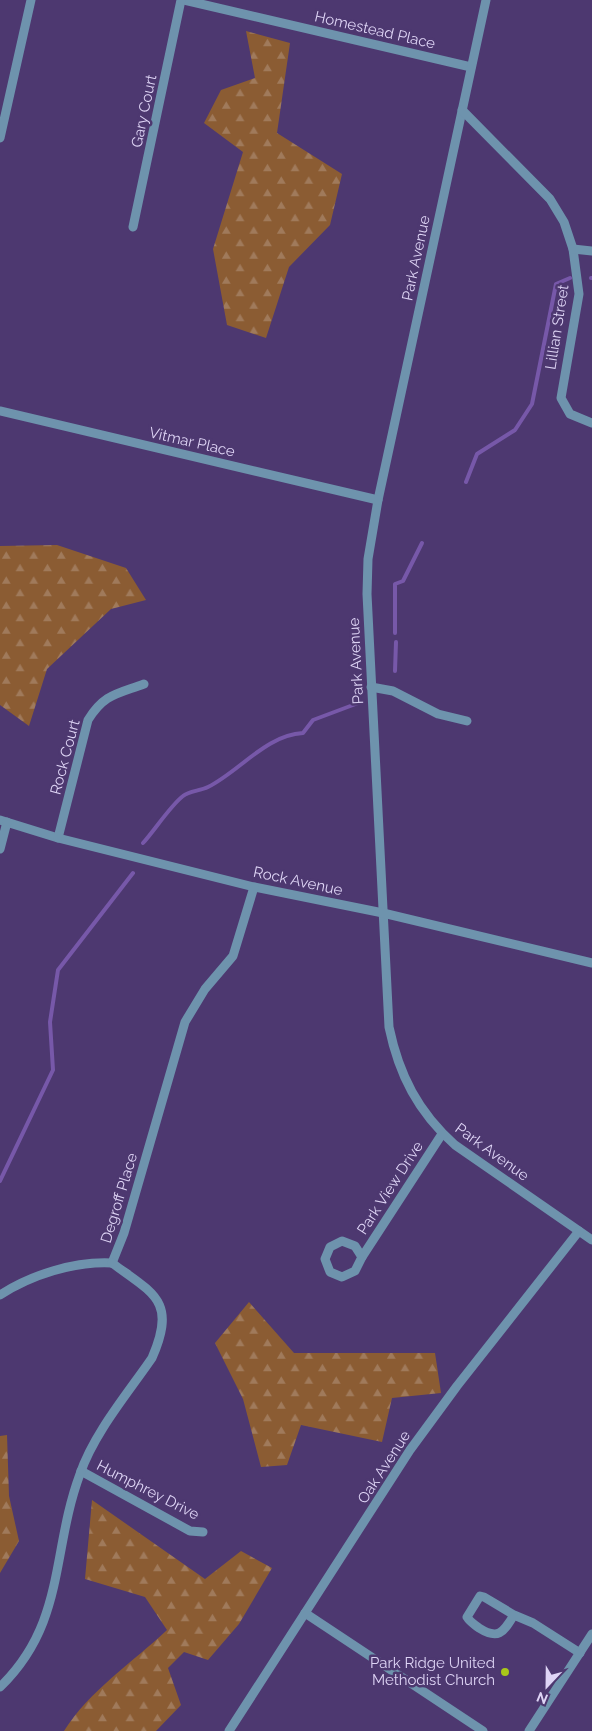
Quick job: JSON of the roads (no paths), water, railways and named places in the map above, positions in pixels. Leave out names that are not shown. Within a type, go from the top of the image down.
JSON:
[{"type":"street","points":[[0,138],[31,0]]},
{"type":"street","name":"Homestead Place","points":[[183,0],[471,67]]},
{"type":"street","name":"Gary Court","points":[[133,227],[183,0]]},
{"type":"street","name":"Park Avenue","points":[[486,0],[378,500],[368,559],[367,594],[389,1027],[394,1052],[412,1095],[442,1134],[592,1240]]},
{"type":"street","name":"Lillian Street","points":[[462,110],[550,199],[564,222],[573,250],[579,294],[561,398],[570,414],[592,424]]},
{"type":"street","points":[[573,250],[592,250]]},
{"type":"street","name":"Vitmar Place","points":[[0,411],[378,500]]},
{"type":"street","name":"Rock Court","points":[[58,838],[88,720],[96,707],[106,697],[144,684]]},
{"type":"street","points":[[372,687],[393,691],[438,714],[467,722]]},
{"type":"street","points":[[0,849],[3,821]]},
{"type":"street","name":"Rock Avenue","points":[[3,821],[58,838],[254,886],[383,913],[592,963]]},
{"type":"street","name":"Degroff Place","points":[[0,1687],[24,1659],[48,1612],[55,1588],[67,1514],[81,1470],[95,1443],[152,1358],[162,1326],[163,1314],[154,1294],[112,1263],[124,1233],[185,1022],[205,989],[233,956],[254,886]]},
{"type":"street","name":"Park View Drive","points":[[362,1257],[442,1134]]},
{"type":"street","name":"Oak Avenue","points":[[229,1731],[416,1442],[457,1386],[579,1231]]},
{"type":"street","points":[[0,1295],[16,1285],[73,1266],[91,1262],[112,1263]]},
{"type":"street","name":"Humphrey Drive","points":[[81,1470],[190,1531],[203,1532]]},
{"type":"street","points":[[514,1615],[506,1628],[497,1634],[490,1635],[470,1622],[467,1617],[480,1596],[533,1623],[580,1653]]},
{"type":"street","points":[[305,1613],[483,1731]]},
{"type":"street","points":[[529,1731],[592,1634]]},
{"type":"waterway","points":[[466,482],[477,454],[515,430],[532,404],[556,284],[570,278]]},
{"type":"waterway","points":[[395,633],[395,584],[403,581],[422,543]]},
{"type":"waterway","points":[[395,671],[396,642]]},
{"type":"waterway","points":[[143,843],[173,805],[185,794],[205,788],[220,780],[277,740],[303,733],[313,720],[361,702]]},
{"type":"waterway","points":[[0,1181],[53,1070],[50,1022],[58,970],[133,873]]},
{"type":"place","name":"Park Ridge United Methodist Church","points":[[505,1672]]}]
